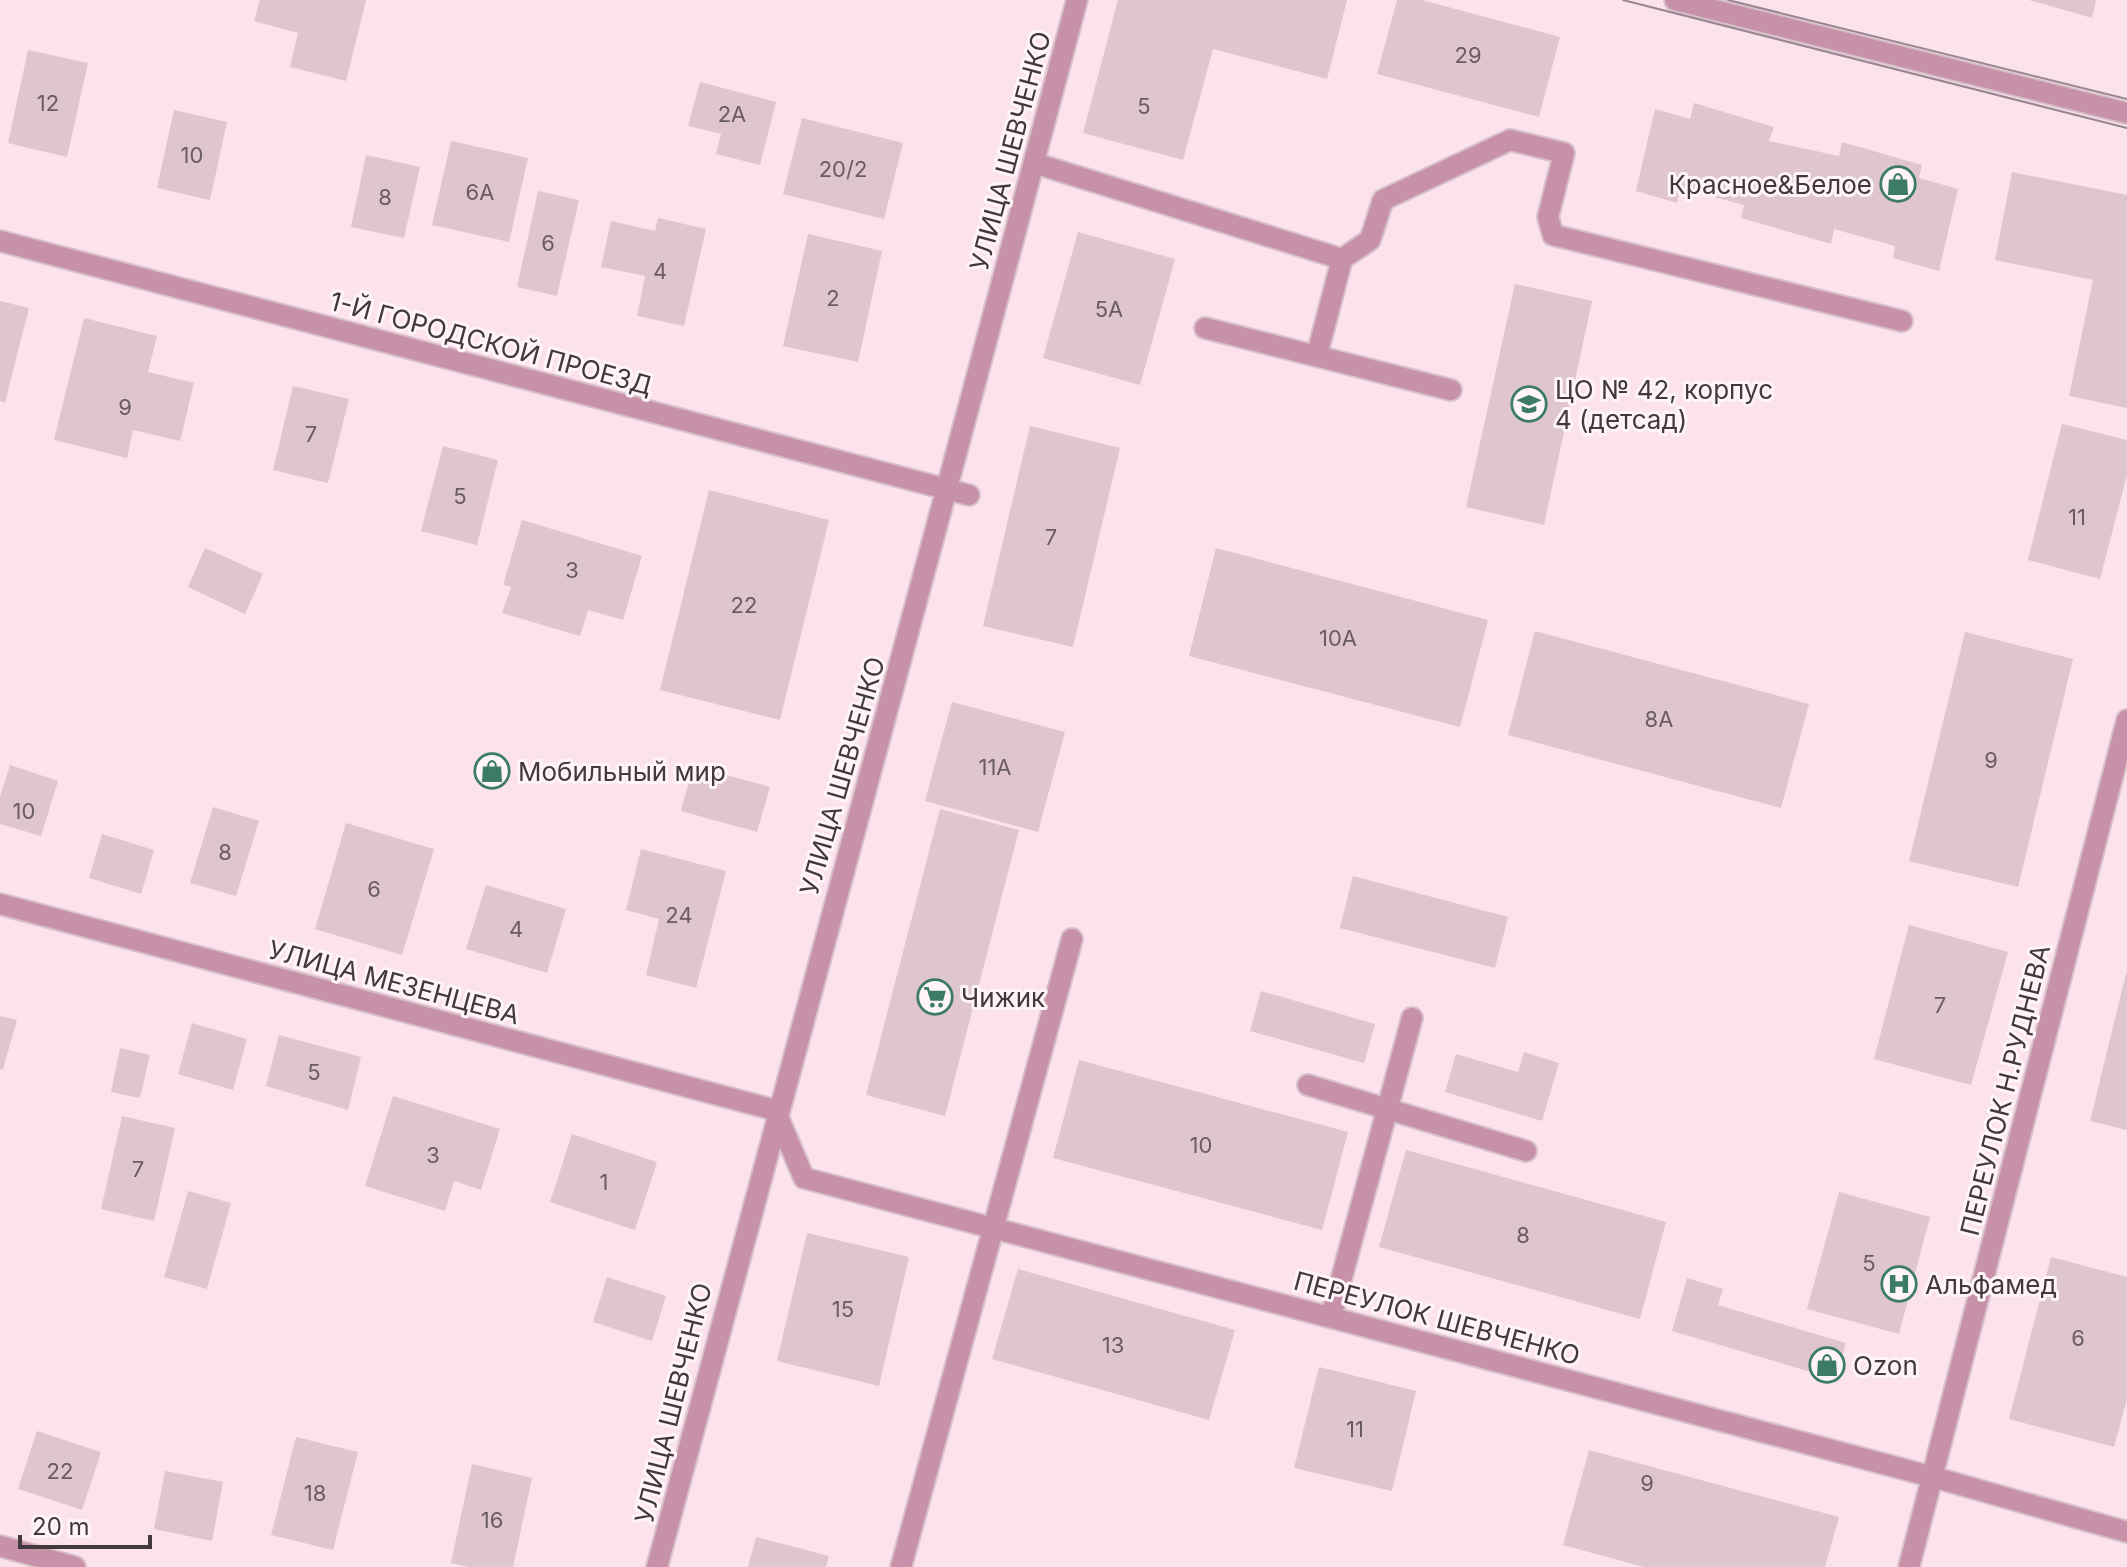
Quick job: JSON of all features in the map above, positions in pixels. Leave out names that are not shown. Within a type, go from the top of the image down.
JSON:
[{"type":"street","name":"УЛИЦА ШЕВЧЕНКО","points":[[657,1567],[775,1110],[949,490],[1077,0]]},
{"type":"street","points":[[1675,0],[2127,113]]},
{"type":"street","points":[[1317,355],[1342,259],[1370,240],[1383,200],[1510,140],[1564,153],[1548,217],[1553,235],[1902,321]]},
{"type":"street","points":[[1034,163],[1342,259]]},
{"type":"street","name":"1-Й ГОРОДСКОЙ ПРОЕЗД","points":[[0,241],[969,495]]},
{"type":"street","points":[[1205,328],[1451,390]]},
{"type":"street","name":"ПЕРЕУЛОК Н.РУДНЕВА","points":[[1909,1567],[2127,720]]},
{"type":"street","name":"УЛИЦА МЕЗЕНЦЕВА","points":[[0,904],[775,1110]]},
{"type":"street","points":[[901,1567],[1072,939]]},
{"type":"street","points":[[1331,1317],[1412,1018]]},
{"type":"street","points":[[1308,1085],[1526,1151]]},
{"type":"street","name":"ПЕРЕУЛОК ШЕВЧЕНКО","points":[[775,1110],[804,1178],[1933,1477],[2127,1532]]},
{"type":"street","points":[[0,1546],[75,1567]]},
{"type":"building","points":[[260,0],[366,0],[346,81],[290,67],[298,33],[254,21]]},
{"type":"building","points":[[1118,0],[1347,0],[1327,79],[1213,49],[1183,160],[1083,133]]},
{"type":"building","points":[[1397,0],[1422,0],[1560,37],[1539,117],[1377,74]]},
{"type":"building","points":[[2029,0],[2096,0],[2092,18]]},
{"type":"building","points":[[28,50],[88,63],[67,157],[8,143]]},
{"type":"building","points":[[700,82],[776,102],[760,165],[716,154],[721,134],[688,126]]},
{"type":"building","points":[[1694,103],[1774,127],[1769,141],[1839,156],[1842,142],[1922,165],[1919,178],[1958,189],[1939,271],[1893,258],[1895,246],[1834,229],[1831,244],[1741,218],[1744,205],[1680,188],[1677,203],[1636,191],[1655,109],[1690,119]]},
{"type":"building","points":[[174,110],[227,122],[210,200],[157,188]]},
{"type":"building","points":[[802,118],[903,143],[884,219],[783,194]]},
{"type":"building","points":[[451,141],[528,158],[509,242],[432,225]]},
{"type":"building","points":[[366,155],[420,167],[404,238],[351,227]]},
{"type":"building","points":[[2012,172],[2127,195],[2127,408],[2069,396],[2093,280],[1995,260]]},
{"type":"building","points":[[538,191],[579,200],[557,296],[517,287]]},
{"type":"building","points":[[658,218],[706,229],[684,326],[637,316],[645,276],[601,267],[611,221],[655,231]]},
{"type":"building","points":[[1078,232],[1175,259],[1140,385],[1043,358]]},
{"type":"building","points":[[808,234],[882,251],[858,362],[783,346]]},
{"type":"building","name":"ЦО № 42, корпус 4 (детсад)","points":[[1515,284],[1592,301],[1544,525],[1466,507]]},
{"type":"building","points":[[0,301],[29,308],[5,403],[0,401]]},
{"type":"building","points":[[84,318],[157,336],[148,372],[194,383],[180,441],[133,430],[127,458],[54,440]]},
{"type":"building","points":[[293,386],[349,399],[328,483],[273,470]]},
{"type":"building","points":[[2062,424],[2127,440],[2127,475],[2100,579],[2028,560]]},
{"type":"building","points":[[1030,426],[1120,448],[1073,647],[983,626]]},
{"type":"building","points":[[443,446],[498,460],[477,545],[421,531]]},
{"type":"building","points":[[709,490],[829,520],[780,720],[660,690]]},
{"type":"building","points":[[522,520],[642,556],[623,620],[588,610],[580,636],[502,613],[511,587],[503,585]]},
{"type":"building","points":[[205,548],[263,574],[245,614],[188,587]]},
{"type":"building","points":[[1216,548],[1488,620],[1460,727],[1189,656]]},
{"type":"building","points":[[1535,631],[1809,704],[1781,808],[1508,735]]},
{"type":"building","points":[[1965,632],[2073,659],[2018,887],[1909,861]]},
{"type":"building","points":[[952,702],[1065,732],[1038,832],[925,801]]},
{"type":"building","points":[[10,765],[58,781],[41,836],[0,824],[0,797]]},
{"type":"building","points":[[693,766],[770,787],[757,832],[681,811]]},
{"type":"building","points":[[213,807],[259,821],[236,896],[190,883]]},
{"type":"building","points":[[940,809],[1019,830],[945,1116],[866,1095]]},
{"type":"building","points":[[346,823],[434,849],[402,955],[315,929]]},
{"type":"building","points":[[102,834],[154,850],[141,894],[89,878]]},
{"type":"building","points":[[641,849],[726,871],[696,988],[646,975],[659,919],[626,910]]},
{"type":"building","points":[[1353,876],[1508,917],[1495,968],[1340,928]]},
{"type":"building","points":[[486,885],[566,909],[547,973],[466,949]]},
{"type":"building","points":[[1909,925],[2008,952],[1971,1085],[1874,1059]]},
{"type":"building","points":[[2127,974],[2127,1130],[2090,1121]]},
{"type":"building","points":[[1261,991],[1375,1024],[1364,1063],[1250,1031]]},
{"type":"building","points":[[0,1016],[17,1020],[3,1069],[0,1069]]},
{"type":"building","points":[[192,1023],[247,1039],[233,1090],[178,1074]]},
{"type":"building","points":[[279,1035],[361,1057],[348,1110],[266,1086]]},
{"type":"building","points":[[120,1048],[150,1055],[140,1098],[111,1092]]},
{"type":"building","points":[[1524,1052],[1559,1063],[1542,1121],[1445,1092],[1456,1054],[1518,1072]]},
{"type":"building","points":[[1079,1060],[1348,1132],[1322,1230],[1053,1158]]},
{"type":"building","points":[[393,1096],[500,1129],[481,1190],[454,1181],[445,1211],[365,1186]]},
{"type":"building","points":[[122,1116],[175,1128],[154,1221],[101,1209]]},
{"type":"building","points":[[572,1134],[657,1162],[635,1230],[550,1202]]},
{"type":"building","points":[[1406,1150],[1666,1222],[1640,1319],[1379,1247]]},
{"type":"building","points":[[188,1191],[231,1203],[207,1289],[164,1277]]},
{"type":"building","points":[[1839,1192],[1930,1217],[1899,1334],[1807,1309]]},
{"type":"building","points":[[807,1233],[909,1257],[879,1386],[777,1361]]},
{"type":"building","points":[[2051,1257],[2127,1277],[2127,1399],[2114,1447],[2009,1419]]},
{"type":"building","points":[[1018,1269],[1235,1330],[1209,1420],[992,1359]]},
{"type":"building","points":[[607,1277],[666,1296],[652,1341],[593,1322]]},
{"type":"building","points":[[1687,1278],[1723,1289],[1718,1305],[1846,1343],[1835,1379],[1672,1331]]},
{"type":"building","points":[[1319,1367],[1416,1391],[1392,1491],[1294,1468]]},
{"type":"building","points":[[37,1431],[101,1452],[82,1510],[18,1489]]},
{"type":"building","points":[[296,1437],[358,1452],[333,1550],[271,1535]]},
{"type":"building","points":[[1589,1450],[1839,1517],[1825,1567],[1644,1567],[1563,1545]]},
{"type":"building","points":[[472,1464],[532,1478],[513,1567],[469,1567],[451,1563]]},
{"type":"building","points":[[165,1471],[223,1482],[212,1541],[154,1529]]},
{"type":"building","points":[[756,1537],[829,1556],[826,1567],[748,1567]]},
{"type":"tram line","points":[[1623,0],[2127,128]]},
{"type":"tram line","points":[[1728,0],[2127,99]]},
{"type":"place","name":"Красное&Белое","points":[[1898,184]]},
{"type":"place","name":"ЦО № 42, корпус 4 (детсад)","points":[[1529,404]]},
{"type":"place","name":"Мобильный мир","points":[[492,771]]},
{"type":"place","name":"Чижик","points":[[935,997]]},
{"type":"place","name":"Альфамед","points":[[1899,1284]]},
{"type":"place","name":"Ozon","points":[[1827,1365]]}]
